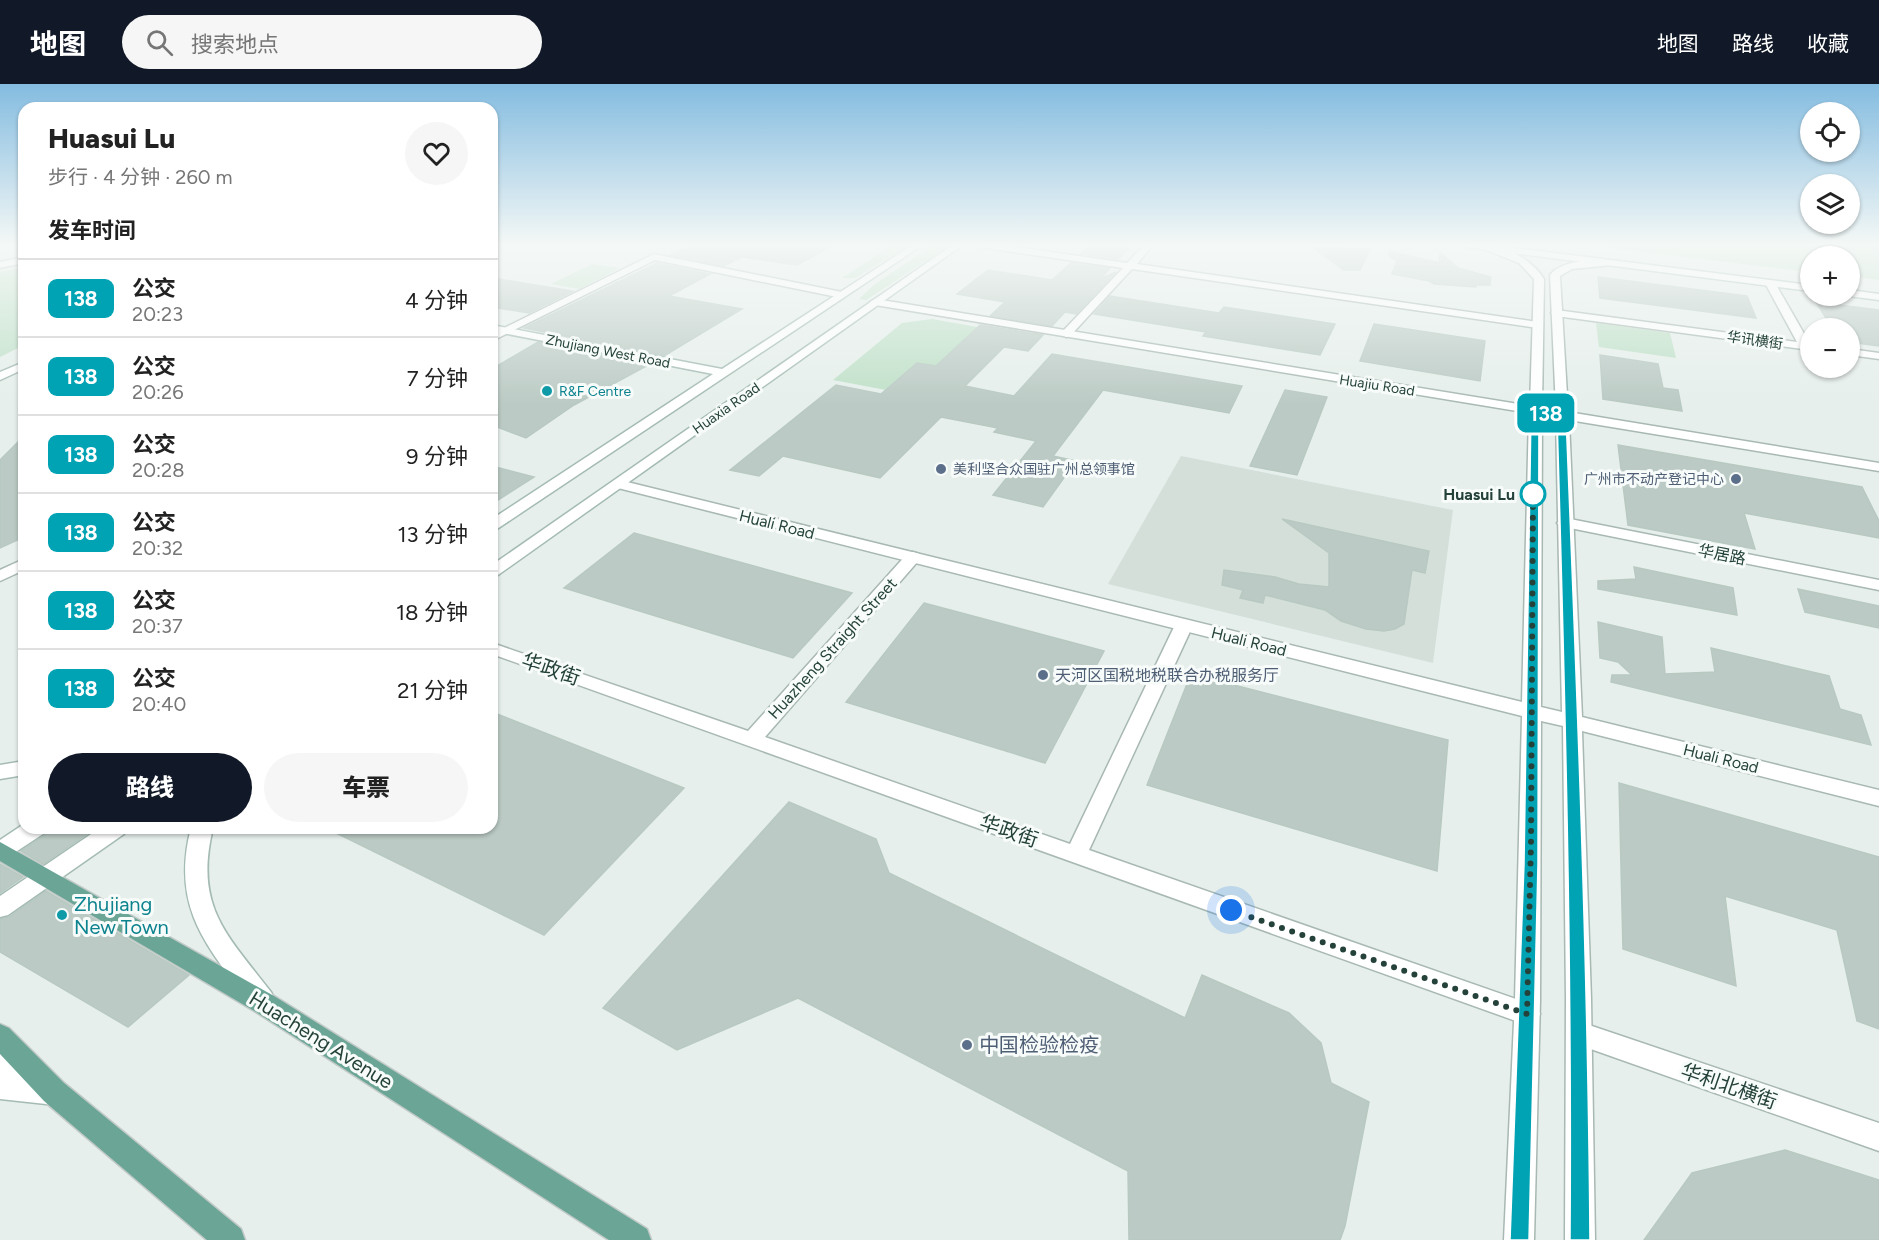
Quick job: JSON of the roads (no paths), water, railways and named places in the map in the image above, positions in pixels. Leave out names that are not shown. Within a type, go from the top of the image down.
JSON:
[{"type":"main road","name":"Huacheng Avenue","points":[[0,851],[265,1004],[636,1240]]},
{"type":"main road","points":[[0,1036],[54,1092],[230,1240]]},
{"type":"street","points":[[498,335],[573,298]]},
{"type":"street","name":"Huaxia Road","points":[[498,522],[838,298]]},
{"type":"street","name":"Huaxia Road","points":[[498,568],[881,298]]},
{"type":"street","points":[[1066,334],[1100,298]]},
{"type":"street","points":[[1355,298],[1538,324]]},
{"type":"street","points":[[1519,1240],[1527,1014],[1539,298]]},
{"type":"street","points":[[1555,298],[1562,415],[1573,722],[1580,1034],[1580,1240]]},
{"type":"street","points":[[1779,298],[1800,334]]},
{"type":"street","name":"Huajiu Road","points":[[875,302],[1879,467]]},
{"type":"street","name":"华讯横街","points":[[1556,313],[1800,346]]},
{"type":"street","name":"Zhujiang West Road","points":[[498,329],[724,373]]},
{"type":"street","points":[[1860,353],[1879,356]]},
{"type":"street","points":[[0,363],[18,354]]},
{"type":"street","points":[[0,376],[18,368]]},
{"type":"street","name":"Huali Road","points":[[619,484],[1879,798]]},
{"type":"street","name":"华居路","points":[[1565,523],[1879,585]]},
{"type":"street","name":"Huazheng Straight Street","points":[[750,740],[913,557]]},
{"type":"street","points":[[0,576],[18,567]]},
{"type":"street","points":[[1076,855],[1184,625]]},
{"type":"street","name":"华政街","points":[[498,650],[1527,1014]]},
{"type":"street","points":[[0,772],[18,769]]},
{"type":"street","points":[[0,851],[26,834]]},
{"type":"street","points":[[0,908],[107,834]]},
{"type":"street","points":[[200,834],[196,847],[198,900],[221,945],[265,1004]]},
{"type":"street","name":"华利北横街","points":[[1580,1034],[1879,1137]]},
{"type":"street","points":[[0,1062],[54,1092]]},
{"type":"street","points":[[0,1086],[54,1092]]},
{"type":"place","name":"R&F Centre","points":[[547,391]]},
{"type":"place","name":"美利坚合众国驻广州总领事馆","points":[[941,469]]},
{"type":"place","name":"广州市不动产登记中心","points":[[1736,479]]},
{"type":"place","name":"Huasui Lu","points":[[1533,494]]},
{"type":"place","name":"天河区国税地税联合办税服务厅","points":[[1043,675]]},
{"type":"place","name":"Zhujiang New Town","points":[[62,915]]},
{"type":"place","name":"中国检验检疫","points":[[967,1045]]}]
